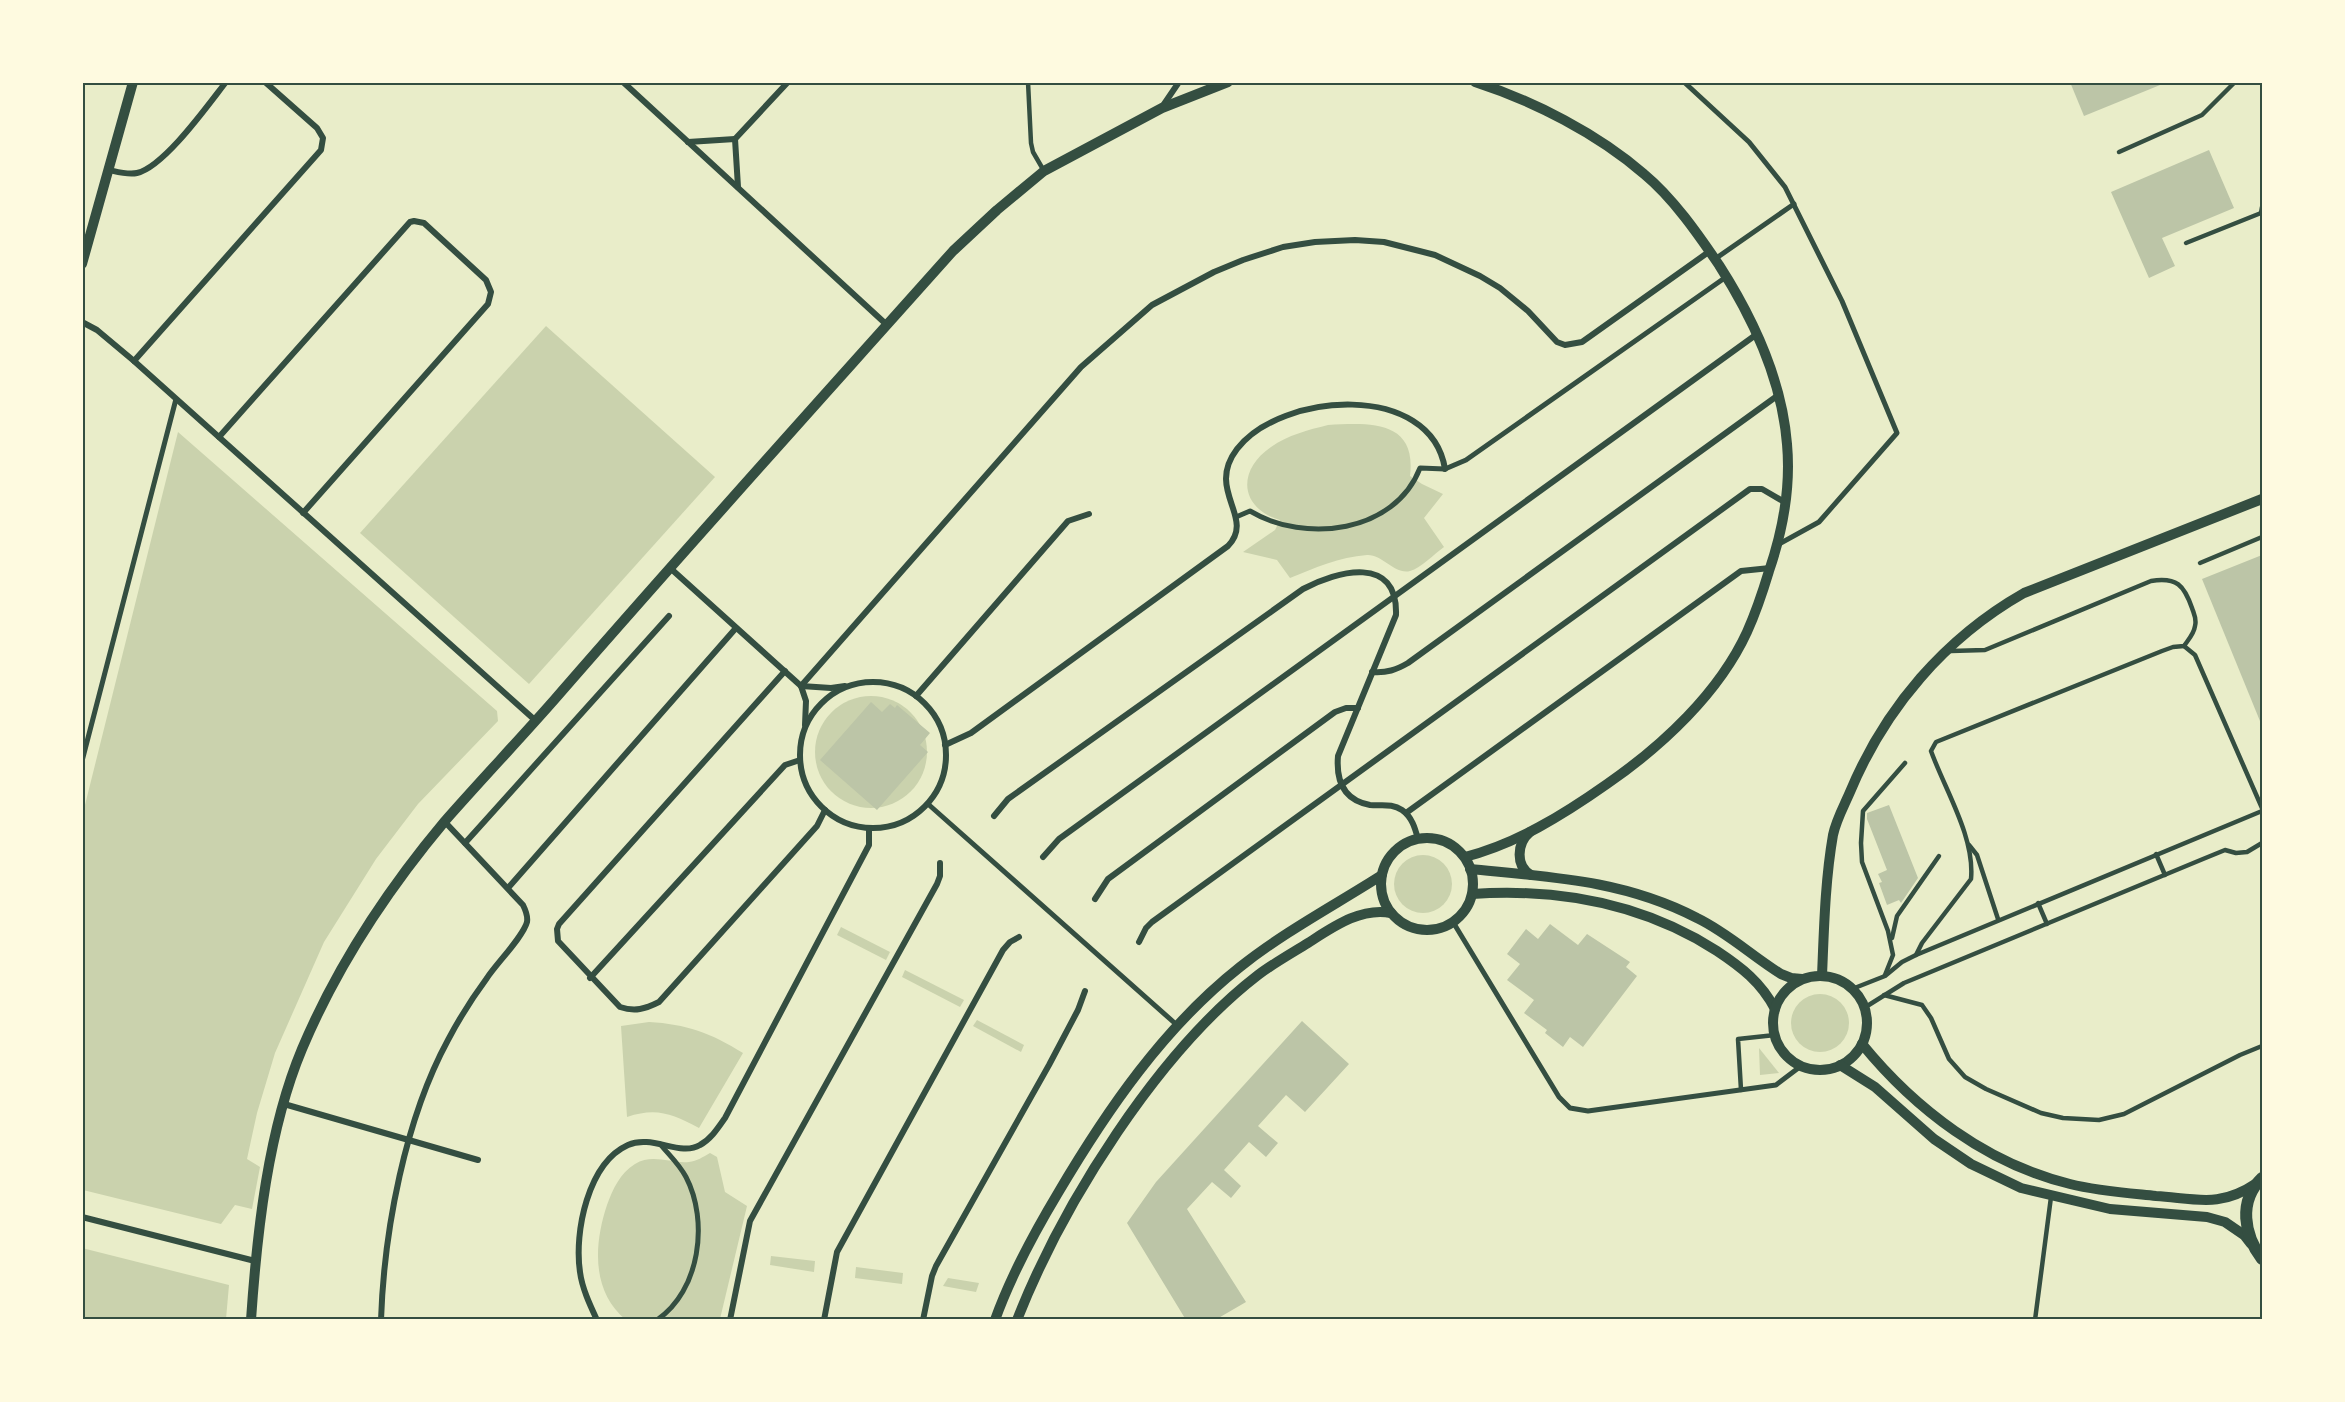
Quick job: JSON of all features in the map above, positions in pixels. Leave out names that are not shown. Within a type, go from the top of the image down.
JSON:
[{"type":"main road","points":[[2261,1180],[2249,1197],[2246,1229],[2252,1245],[2262,1259]]},
{"type":"street","points":[[82,264],[133,82]]},
{"type":"street","points":[[109,170],[130,174],[140,172],[156,163],[169,151],[226,82]]},
{"type":"street","points":[[134,361],[321,150],[322,138],[317,128],[265,82]]},
{"type":"street","points":[[623,82],[887,325]]},
{"type":"street","points":[[688,142],[735,139],[788,82]]},
{"type":"street","points":[[1162,108],[1179,82]]},
{"type":"street","points":[[251,1320],[255,1261],[265,1189],[284,1104],[302,1050],[355,945],[399,880],[445,822],[669,567],[952,251],[1044,171],[1162,108],[1228,82]]},
{"type":"street","points":[[1464,857],[1491,850],[1560,816],[1619,776],[1684,719],[1716,682],[1747,633],[1779,544],[1786,503],[1787,445],[1778,396],[1757,334],[1712,255],[1677,209],[1645,174],[1592,136],[1525,101],[1475,82]]},
{"type":"street","points":[[1684,82],[1749,142],[1785,187],[1842,301],[1897,433],[1819,522],[1779,544]]},
{"type":"street","points":[[735,139],[738,188]]},
{"type":"street","points":[[801,686],[1081,367],[1152,305],[1214,272],[1283,247],[1315,242],[1355,240],[1393,244],[1435,255],[1480,276],[1514,300],[1557,342],[1574,345],[1794,204]]},
{"type":"street","points":[[219,437],[405,225],[419,221],[436,234],[486,280],[491,292],[488,304],[303,513]]},
{"type":"street","points":[[1236,517],[1251,511],[1275,523],[1293,528],[1319,529],[1342,527],[1368,520],[1388,510],[1406,495],[1420,468],[1445,469],[1466,460],[1726,277]]},
{"type":"street","points":[[82,322],[97,330],[134,361],[536,721]]},
{"type":"street","points":[[1043,857],[1059,839],[1757,334]]},
{"type":"street","points":[[1372,672],[1385,673],[1397,670],[1408,663],[1778,396]]},
{"type":"street","points":[[82,760],[176,399]]},
{"type":"street","points":[[945,745],[971,732],[1228,546],[1238,533],[1236,517],[1225,481],[1227,467],[1238,448],[1253,434],[1274,422],[1317,407],[1359,405],[1389,409],[1425,428],[1437,441],[1443,454],[1445,469]]},
{"type":"street","points":[[1139,942],[1152,922],[1750,489],[1762,489],[1786,503]]},
{"type":"street","points":[[1822,976],[1825,908],[1833,832],[1861,766],[1885,726],[1904,696],[1945,651],[1993,611],[2024,593],[2262,499]]},
{"type":"street","points":[[916,696],[1068,521],[1089,514]]},
{"type":"street","points":[[669,567],[801,686],[806,701],[800,760],[808,788],[825,810],[850,824],[869,828],[892,826],[906,821],[928,804],[943,779],[946,765],[945,745],[939,723],[916,696],[897,686],[883,683],[831,688],[801,686]]},
{"type":"street","points":[[1406,813],[1741,572],[1770,568]]},
{"type":"street","points":[[994,816],[1008,799],[1303,589],[1323,578],[1338,574],[1366,572],[1378,574],[1386,582],[1394,597],[1396,615],[1338,756],[1338,777],[1351,796],[1361,802],[1392,806],[1406,813],[1413,823],[1418,839]]},
{"type":"street","points":[[465,843],[669,615]]},
{"type":"street","points":[[508,888],[736,628]]},
{"type":"street","points":[[785,672],[559,924],[558,941],[590,978],[620,1007],[637,1011],[659,1002],[817,826],[825,810]]},
{"type":"street","points":[[804,732],[810,719],[824,702],[841,690],[854,685]]},
{"type":"street","points":[[1095,898],[1108,879],[1335,712],[1346,708],[1358,708]]},
{"type":"street","points":[[590,978],[785,765],[800,760]]},
{"type":"street","points":[[928,804],[1178,1026]]},
{"type":"street","points":[[381,1320],[382,1277],[394,1204],[420,1104],[447,1041],[486,979],[526,924],[526,911],[508,888],[445,822]]},
{"type":"street","points":[[597,1320],[586,1296],[580,1272],[579,1242],[596,1175],[605,1162],[618,1150],[636,1143],[659,1143],[685,1149],[694,1148],[715,1132],[725,1118],[869,845],[869,828]]},
{"type":"street","points":[[1531,875],[1522,866],[1520,851],[1522,840],[1533,829]]},
{"type":"street","points":[[1431,838],[1444,841],[1464,857],[1473,882],[1472,894],[1468,905],[1452,922],[1440,928],[1420,929],[1401,922],[1391,913],[1384,901],[1381,888],[1386,862],[1394,851],[1405,843],[1431,838]]},
{"type":"street","points":[[730,1320],[750,1221],[937,884],[940,876],[940,863]]},
{"type":"street","points":[[1470,869],[1602,884],[1663,902],[1727,934],[1781,974],[1791,978],[1822,976],[1838,980],[1852,989],[1864,1008],[1866,1020],[1862,1044],[1853,1056],[1840,1065],[1827,1069],[1801,1066],[1786,1056],[1777,1042],[1773,1026],[1775,1009],[1780,996],[1802,979]]},
{"type":"street","points":[[995,1320],[1034,1233],[1083,1151],[1113,1105],[1178,1026],[1209,993],[1240,966],[1382,875]]},
{"type":"street","points":[[1472,894],[1513,892],[1567,895],[1611,904],[1651,917],[1694,936],[1739,966],[1760,984],[1775,1009]]},
{"type":"street","points":[[1017,1320],[1050,1250],[1098,1162],[1163,1072],[1197,1033],[1259,974],[1324,933],[1357,915],[1378,910],[1391,913]]},
{"type":"street","points":[[1452,922],[1559,1097],[1570,1108],[1588,1110],[1776,1085],[1801,1066]]},
{"type":"street","points":[[824,1320],[837,1252],[1003,950],[1019,937]]},
{"type":"street","points":[[923,1320],[936,1266],[1049,1065],[1078,1010],[1085,991]]},
{"type":"street","points":[[1862,1044],[1887,1074],[1953,1131],[1988,1153],[2031,1173],[2071,1185],[2112,1192],[2209,1200],[2228,1199],[2261,1180]]},
{"type":"street","points":[[1840,1065],[1875,1087],[1934,1139],[1971,1164],[2021,1188],[2051,1197],[2110,1209],[2207,1217],[2225,1222],[2244,1235],[2252,1245]]},
{"type":"street","points":[[284,1104],[478,1160]]},
{"type":"street","points":[[657,1320],[676,1302],[688,1282],[698,1238],[698,1217],[687,1179],[678,1164],[659,1143]]},
{"type":"street","points":[[82,1217],[255,1261]]},
{"type":"lane","points":[[1028,82],[1031,143],[1033,152],[1044,171]]},
{"type":"lane","points":[[2119,152],[2202,116],[2235,82]]},
{"type":"lane","points":[[2186,243],[2261,213],[2262,207]]},
{"type":"lane","points":[[2200,563],[2262,537]]},
{"type":"lane","points":[[1945,651],[1985,650],[2160,579],[2178,584],[2186,590],[2196,619],[2195,628],[2184,646]]},
{"type":"lane","points":[[1852,989],[1885,976],[1902,962],[1916,955],[1998,919],[2262,810],[2195,655],[2184,646],[2173,647],[1936,742],[1931,751],[1968,843],[1972,867],[1971,879],[1922,943],[1916,955]]},
{"type":"lane","points":[[1885,976],[1893,955],[1888,931],[1862,862],[1862,820],[1863,812],[1905,763]]},
{"type":"lane","points":[[1968,843],[1977,855],[1998,919]]},
{"type":"lane","points":[[1864,1008],[1904,982],[2225,850],[2236,853],[2247,852],[2262,843]]},
{"type":"lane","points":[[2156,854],[2165,875]]},
{"type":"lane","points":[[1891,946],[1892,931],[1897,916],[1939,856]]},
{"type":"lane","points":[[2038,903],[2047,924]]},
{"type":"lane","points":[[1884,995],[1922,1005],[1931,1018],[1949,1059],[1965,1077],[1986,1089],[2042,1113],[2063,1118],[2099,1120],[2124,1114],[2240,1054],[2262,1046]]},
{"type":"lane","points":[[1741,1090],[1738,1040],[1775,1035]]},
{"type":"lane","points":[[2035,1320],[2051,1197]]},
{"type":"green space","points":[[546,326],[715,477],[529,684],[360,533]]},
{"type":"green space","points":[[1328,425],[1373,425],[1387,428],[1398,434],[1406,444],[1410,457],[1410,476],[1443,494],[1424,518],[1444,547],[1419,567],[1410,571],[1399,570],[1378,558],[1367,555],[1337,561],[1290,578],[1277,560],[1243,552],[1275,530],[1280,520],[1266,514],[1250,498],[1247,488],[1252,466],[1260,456],[1284,439]]},
{"type":"green space","points":[[178,432],[497,711],[498,721],[418,804],[376,859],[324,942],[275,1053],[257,1113],[247,1159],[260,1167],[252,1209],[235,1205],[221,1224],[83,1190],[83,813]]},
{"type":"green space","points":[[871,696],[892,700],[911,712],[923,731],[927,752],[923,773],[911,792],[892,804],[871,808],[850,804],[831,792],[819,773],[815,752],[819,731],[831,712],[850,700]]},
{"type":"green space","points":[[1423,855],[1434,857],[1447,868],[1452,884],[1450,895],[1439,908],[1423,913],[1412,911],[1399,900],[1394,884],[1396,873],[1407,860]]},
{"type":"green space","points":[[841,927],[890,952],[886,960],[837,935]]},
{"type":"green space","points":[[905,970],[964,1000],[960,1007],[902,977]]},
{"type":"green space","points":[[1814,994],[1826,994],[1836,998],[1845,1007],[1849,1029],[1841,1044],[1826,1052],[1814,1052],[1804,1048],[1795,1039],[1791,1029],[1791,1017],[1795,1007],[1804,998]]},
{"type":"green space","points":[[977,1020],[1024,1045],[1021,1052],[973,1026]]},
{"type":"green space","points":[[649,1022],[698,1031],[743,1053],[699,1128],[681,1119],[656,1112],[627,1117],[621,1026]]},
{"type":"green space","points":[[1759,1048],[1779,1073],[1760,1075]]},
{"type":"green space","points":[[710,1153],[717,1157],[725,1192],[747,1206],[720,1319],[626,1320],[606,1295],[598,1266],[603,1220],[615,1187],[625,1172],[642,1161],[655,1159],[689,1162]]},
{"type":"green space","points":[[82,1248],[229,1285],[226,1319],[83,1319]]},
{"type":"green space","points":[[771,1256],[815,1261],[814,1272],[770,1265]]},
{"type":"green space","points":[[856,1267],[903,1273],[902,1284],[855,1278]]},
{"type":"green space","points":[[948,1278],[979,1283],[976,1292],[943,1286]]},
{"type":"building","points":[[2070,82],[2164,82],[2165,83],[2084,116]]},
{"type":"building","points":[[2209,150],[2234,208],[2162,238],[2175,266],[2149,278],[2111,192]]},
{"type":"building","points":[[2262,555],[2262,726],[2202,579]]},
{"type":"building","points":[[871,702],[882,712],[890,704],[895,708],[897,705],[930,733],[920,745],[928,752],[877,810],[820,760]]},
{"type":"building","points":[[1889,805],[1918,878],[1901,903],[1899,900],[1887,905],[1878,874],[1887,870],[1867,819],[1867,813]]},
{"type":"building","points":[[1550,924],[1578,945],[1587,934],[1630,962],[1626,967],[1637,976],[1583,1047],[1570,1037],[1563,1047],[1545,1033],[1547,1030],[1524,1013],[1534,1000],[1507,980],[1520,964],[1507,954],[1526,929],[1538,939]]},
{"type":"building","points":[[1302,1021],[1349,1064],[1305,1112],[1286,1095],[1258,1126],[1278,1143],[1266,1157],[1249,1142],[1224,1170],[1241,1186],[1231,1198],[1212,1182],[1187,1209],[1246,1302],[1215,1320],[1186,1320],[1127,1223],[1156,1182]]}]
